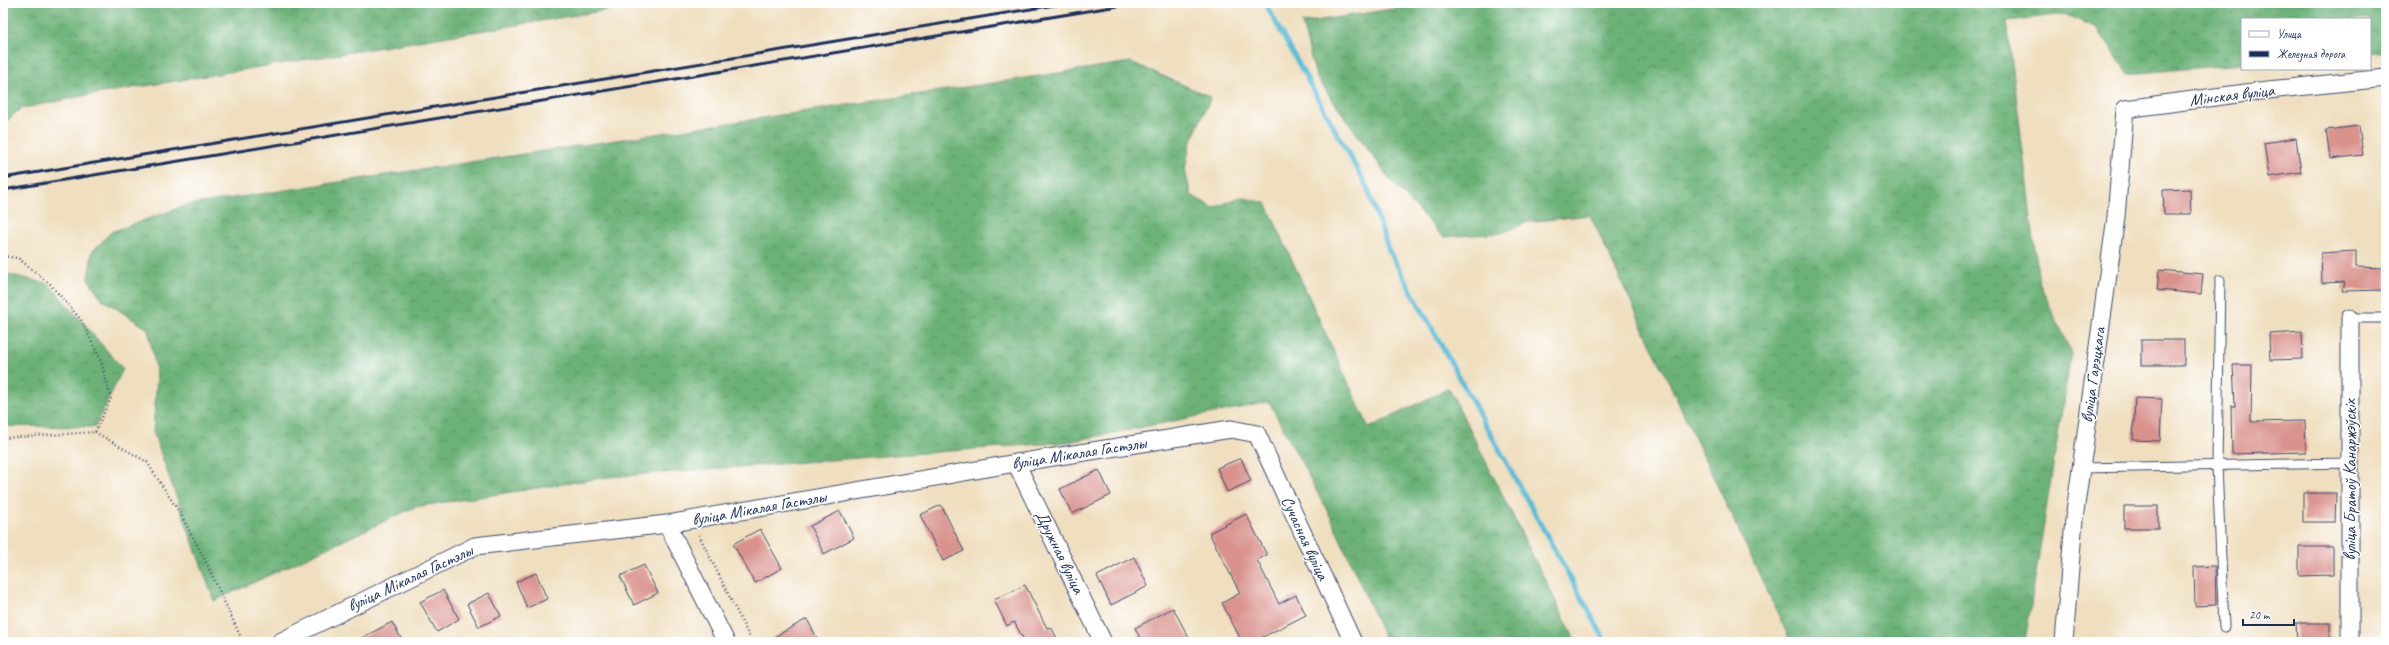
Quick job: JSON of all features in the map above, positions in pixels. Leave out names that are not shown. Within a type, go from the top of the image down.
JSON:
[{"type":"street","name":"Мінская вуліца","points":[[2125,109],[2268,90],[2386,78]]},
{"type":"street","name":"вуліца Гарэцкага","points":[[2064,642],[2074,520],[2116,217],[2125,109]]},
{"type":"street","name":"вуліца Братоў Канаржэўскіх","points":[[2350,318],[2350,642]]},
{"type":"street","name":"вуліца Мікалая Гастэлы","points":[[280,642],[475,546],[667,524],[1016,463],[1232,429],[1257,434]]},
{"type":"street","name":"Сучасная вуліца","points":[[1257,434],[1353,642]]},
{"type":"street","name":"Дружная вуліца","points":[[1016,463],[1103,642]]},
{"type":"street","points":[[667,524],[726,642]]},
{"type":"lane","points":[[2220,280],[2217,466],[2224,627]]},
{"type":"lane","points":[[2350,318],[2386,318]]},
{"type":"lane","points":[[2081,468],[2350,463]]},
{"type":"path","points":[[3,256],[18,258],[50,284],[82,321],[100,358],[111,398],[95,432]]},
{"type":"path","points":[[3,438],[95,432],[147,462],[181,514],[205,560],[243,642]]},
{"type":"path","points":[[692,520],[752,642]]},
{"type":"green space","points":[[3,3],[650,3],[78,97],[20,109],[3,124]]},
{"type":"green space","points":[[1430,3],[2386,3],[2386,51],[2371,53],[2371,18],[2241,18],[2241,64],[2128,74],[2097,28],[2064,14],[2007,21],[2039,282],[2071,353],[2025,642],[1791,642],[1590,215],[1528,222],[1502,233],[1443,237],[1390,180],[1316,77],[1302,23]]},
{"type":"green space","points":[[1131,62],[1211,97],[1190,144],[1185,170],[1191,195],[1214,208],[1240,197],[1266,203],[1369,428],[1449,388],[1576,642],[1386,642],[1330,516],[1269,402],[1068,442],[608,477],[415,507],[214,601],[153,432],[157,376],[148,329],[103,300],[88,279],[92,252],[111,232],[187,205]]},
{"type":"green space","points":[[3,273],[49,284],[123,369],[95,427],[3,426]]},
{"type":"building","points":[[2359,126],[2363,155],[2330,159],[2326,130]]},
{"type":"building","points":[[2296,138],[2301,172],[2269,177],[2264,143]]},
{"type":"building","points":[[2190,189],[2191,214],[2164,214],[2163,190]]},
{"type":"building","points":[[2356,251],[2356,267],[2386,268],[2386,290],[2342,291],[2344,282],[2322,283],[2321,253]]},
{"type":"building","points":[[2159,270],[2203,274],[2201,294],[2157,290]]},
{"type":"building","points":[[2302,332],[2303,359],[2270,360],[2269,334]]},
{"type":"building","points":[[2141,340],[2184,340],[2184,365],[2141,365]]},
{"type":"building","points":[[2233,365],[2252,365],[2251,422],[2305,421],[2306,452],[2232,454],[2231,406],[2235,406]]},
{"type":"building","points":[[2135,398],[2162,399],[2160,441],[2133,440]]},
{"type":"building","points":[[1241,458],[1251,481],[1227,492],[1217,468]]},
{"type":"building","points":[[1099,470],[1111,495],[1072,514],[1060,489]]},
{"type":"building","points":[[2303,493],[2336,493],[2335,522],[2303,522]]},
{"type":"building","points":[[941,505],[964,551],[943,561],[920,515]]},
{"type":"building","points":[[2124,506],[2158,506],[2158,528],[2124,528]]},
{"type":"building","points":[[840,511],[854,538],[824,554],[810,526]]},
{"type":"building","points":[[1246,514],[1267,555],[1257,560],[1279,604],[1296,595],[1306,615],[1253,642],[1242,642],[1222,603],[1240,593],[1209,533]]},
{"type":"building","points":[[760,529],[782,568],[755,583],[733,544]]},
{"type":"building","points":[[2299,547],[2333,547],[2333,575],[2299,576]]},
{"type":"building","points":[[1134,557],[1148,586],[1111,605],[1097,576]]},
{"type":"building","points":[[644,565],[658,593],[634,605],[620,576]]},
{"type":"building","points":[[2215,566],[2216,605],[2195,606],[2194,567]]},
{"type":"building","points":[[536,573],[547,599],[527,608],[516,582]]},
{"type":"building","points":[[1025,585],[1047,628],[1051,627],[1059,642],[1020,642],[1024,640],[1014,622],[1007,626],[994,600]]},
{"type":"building","points":[[443,590],[459,619],[437,632],[420,602]]},
{"type":"building","points":[[489,593],[501,616],[479,627],[467,604]]},
{"type":"building","points":[[1173,608],[1191,642],[1142,642],[1135,628]]},
{"type":"building","points":[[807,619],[819,642],[765,642]]},
{"type":"building","points":[[392,622],[403,642],[354,642]]},
{"type":"building","points":[[2296,623],[2330,623],[2330,642],[2297,642]]},
{"type":"waterway","points":[[1265,3],[1367,187],[1389,251],[1606,642]]},
{"type":"railway","points":[[3,178],[1067,3]]},
{"type":"railway","points":[[3,190],[1136,3]]}]
